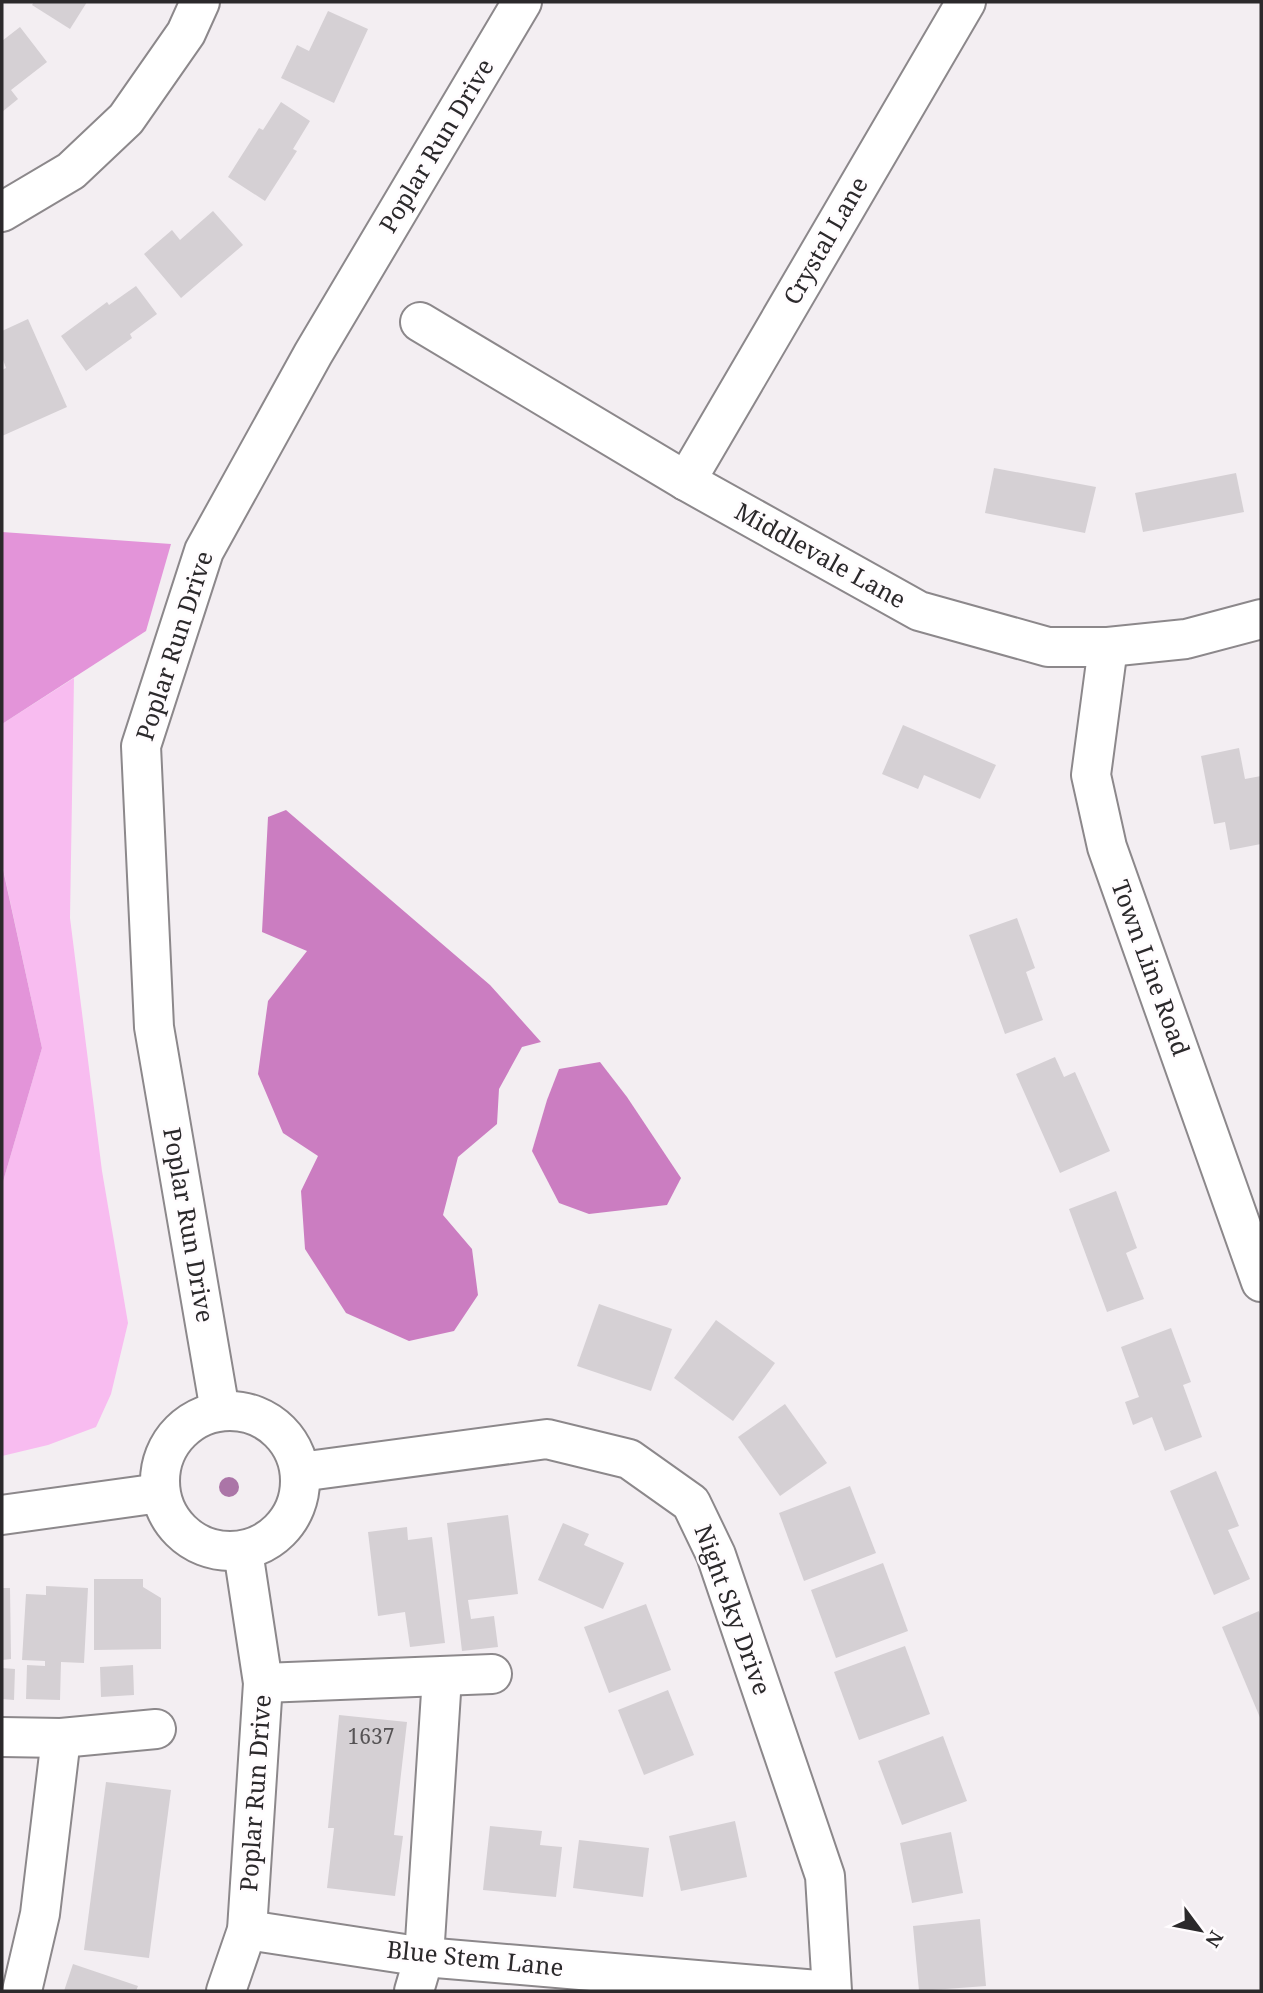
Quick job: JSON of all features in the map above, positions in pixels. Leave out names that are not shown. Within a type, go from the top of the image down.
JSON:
[{"type":"street","points":[[2,212],[71,171],[126,119],[186,33],[200,2]]},
{"type":"street","name":"Poplar Run Drive","points":[[220,1411],[155,1027],[141,746],[204,551],[313,354],[522,2]]},
{"type":"street","name":"Crystal Lane","points":[[686,481],[966,2]]},
{"type":"street","name":"Middlevale Lane","points":[[420,322],[686,481],[919,611],[1048,647],[1108,647],[1186,639],[1261,619]]},
{"type":"street","name":"Town Line Road","points":[[1108,647],[1091,775],[1107,847],[1261,1282]]},
{"type":"street","points":[[220,1411],[248,1412],[274,1424],[292,1446],[300,1472],[296,1507],[275,1536],[243,1551],[215,1550],[190,1539],[170,1519],[160,1493],[161,1465],[173,1439],[194,1420],[220,1411]]},
{"type":"street","name":"Night Sky Drive","points":[[300,1472],[547,1439],[629,1459],[691,1503],[716,1555],[825,1876],[831,1991]]},
{"type":"street","points":[[2,1515],[160,1493]]},
{"type":"street","name":"Poplar Run Drive","points":[[226,1991],[247,1930],[263,1684],[243,1551]]},
{"type":"street","points":[[263,1684],[492,1674]]},
{"type":"street","points":[[419,1974],[442,1677]]},
{"type":"street","points":[[2,1737],[61,1738],[156,1729]]},
{"type":"street","points":[[22,1991],[40,1914],[61,1738]]},
{"type":"street","name":"Blue Stem Lane","points":[[247,1930],[419,1974],[831,1991]]},
{"type":"shaded area","points":[[2,532],[171,544],[146,631],[2,724]]},
{"type":"shaded area","points":[[74,678],[70,918],[102,1171],[128,1323],[111,1394],[96,1427],[48,1445],[2,1456],[2,1185],[42,1048],[2,864],[2,724]]},
{"type":"shaded area","points":[[286,810],[490,985],[541,1042],[522,1047],[499,1089],[497,1124],[458,1157],[443,1215],[472,1249],[478,1295],[454,1331],[409,1341],[346,1313],[305,1249],[301,1191],[318,1156],[283,1133],[258,1074],[268,1001],[307,951],[262,932],[268,817]]},
{"type":"shaded area","points":[[2,865],[42,1048],[2,1185]]},
{"type":"shaded area","points":[[600,1062],[681,1178],[667,1205],[589,1214],[559,1203],[532,1151],[559,1069]]},
{"type":"building","points":[[34,2],[87,2],[70,29],[32,5]]},
{"type":"building","points":[[328,11],[368,29],[334,103],[281,78],[297,45],[309,51]]},
{"type":"building","points":[[20,27],[47,62],[11,90],[18,99],[2,112],[2,41]]},
{"type":"building","points":[[281,102],[310,121],[293,149],[297,151],[265,201],[228,177],[259,128],[263,130]]},
{"type":"building","points":[[213,211],[243,245],[181,298],[144,254],[172,230],[180,240]]},
{"type":"building","points":[[136,286],[157,314],[130,334],[132,338],[86,371],[61,336],[107,302],[109,305]]},
{"type":"building","points":[[28,319],[67,407],[2,436],[2,370],[6,368],[2,357],[2,331]]},
{"type":"building","points":[[994,468],[1096,487],[1085,533],[985,513]]},
{"type":"building","points":[[1236,473],[1244,512],[1143,532],[1135,493]]},
{"type":"building","points":[[903,725],[996,765],[980,799],[924,775],[918,789],[882,774]]},
{"type":"building","points":[[1239,748],[1245,779],[1261,776],[1261,844],[1230,850],[1225,822],[1214,824],[1201,756]]},
{"type":"building","points":[[1017,918],[1035,968],[1026,972],[1043,1020],[1005,1034],[969,935]]},
{"type":"building","points":[[1055,1057],[1064,1077],[1075,1072],[1110,1151],[1060,1173],[1016,1074]]},
{"type":"building","points":[[1116,1191],[1137,1248],[1126,1253],[1144,1299],[1107,1312],[1069,1209]]},
{"type":"building","points":[[599,1304],[672,1329],[651,1391],[577,1366]]},
{"type":"building","points":[[716,1320],[775,1363],[733,1421],[674,1378]]},
{"type":"building","points":[[1171,1328],[1191,1382],[1183,1385],[1202,1437],[1165,1451],[1152,1417],[1133,1425],[1125,1402],[1139,1397],[1121,1347]]},
{"type":"building","points":[[785,1404],[827,1463],[780,1496],[738,1437]]},
{"type":"building","points":[[1216,1471],[1239,1526],[1228,1530],[1250,1579],[1214,1595],[1170,1491]]},
{"type":"building","points":[[850,1486],[876,1553],[804,1581],[779,1513]]},
{"type":"building","points":[[508,1515],[518,1594],[468,1600],[471,1619],[494,1616],[498,1647],[462,1651],[447,1523]]},
{"type":"building","points":[[563,1523],[589,1534],[584,1545],[624,1563],[603,1609],[538,1580]]},
{"type":"building","points":[[407,1527],[408,1540],[432,1537],[445,1643],[410,1647],[405,1612],[378,1616],[368,1532]]},
{"type":"building","points":[[883,1563],[908,1631],[836,1658],[811,1590]]},
{"type":"building","points":[[94,1579],[143,1579],[143,1587],[161,1598],[161,1649],[94,1650]]},
{"type":"building","points":[[46,1586],[88,1588],[84,1663],[61,1662],[60,1700],[26,1699],[27,1665],[45,1666],[45,1661],[22,1660],[26,1594],[46,1595]]},
{"type":"building","points":[[2,1588],[10,1588],[11,1659],[2,1660]]},
{"type":"building","points":[[646,1604],[671,1670],[609,1693],[584,1627]]},
{"type":"building","points":[[1259,1611],[1261,1617],[1261,1720],[1222,1627]]},
{"type":"building","points":[[905,1646],[930,1714],[859,1740],[834,1672]]},
{"type":"building","points":[[133,1665],[134,1695],[101,1697],[100,1667]]},
{"type":"building","points":[[2,1668],[15,1669],[14,1700],[2,1699]]},
{"type":"building","points":[[668,1690],[694,1755],[644,1775],[618,1710]]},
{"type":"building","points":[[339,1715],[407,1722],[394,1835],[403,1836],[395,1896],[327,1888],[334,1828],[328,1828]]},
{"type":"building","points":[[943,1736],[967,1801],[902,1825],[878,1761]]},
{"type":"building","points":[[106,1782],[171,1790],[149,1958],[84,1950]]},
{"type":"building","points":[[735,1821],[747,1877],[681,1891],[669,1836]]},
{"type":"building","points":[[490,1826],[542,1831],[540,1845],[562,1847],[556,1897],[483,1890]]},
{"type":"building","points":[[951,1832],[963,1893],[912,1903],[900,1843]]},
{"type":"building","points":[[579,1840],[649,1848],[643,1897],[573,1888]]},
{"type":"building","points":[[980,1919],[986,1986],[919,1991],[913,1926]]},
{"type":"building","points":[[73,1964],[138,1986],[136,1991],[64,1991]]}]
